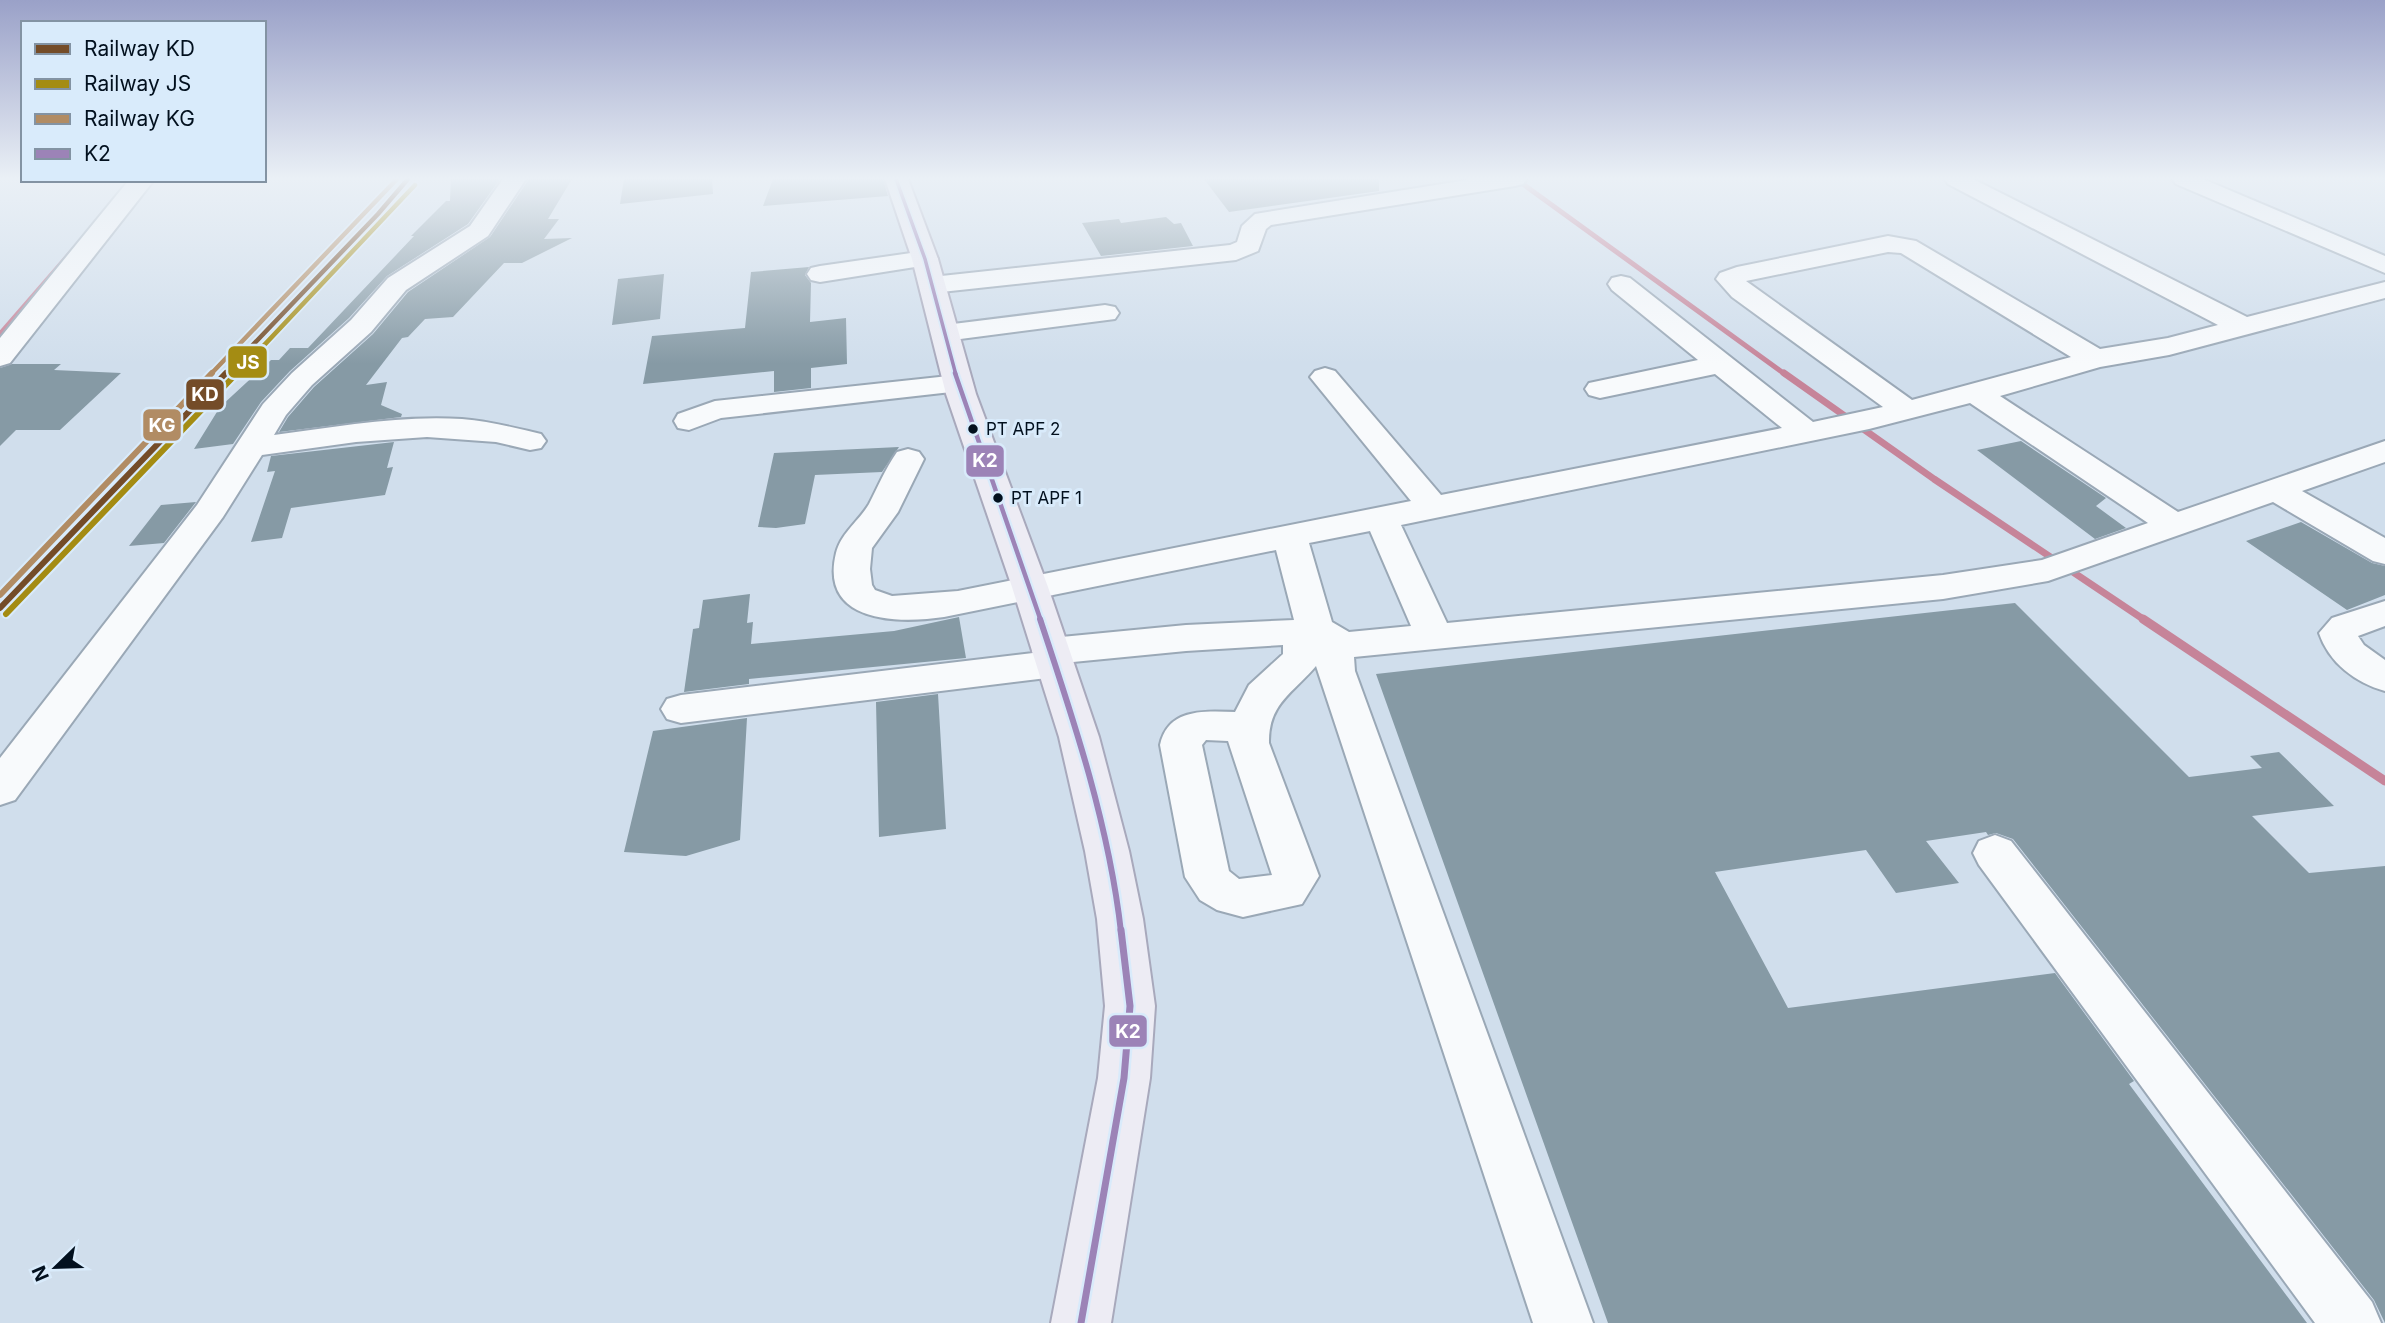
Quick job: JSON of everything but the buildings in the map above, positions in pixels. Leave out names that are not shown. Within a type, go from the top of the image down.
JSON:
[{"type":"main road","points":[[917,241],[959,389],[1030,587],[1083,750],[1120,919],[1130,1006],[1124,1078],[1080,1323]]},
{"type":"street","points":[[0,357],[93,241]]},
{"type":"street","points":[[0,789],[211,510],[274,410],[302,379],[361,326],[397,284],[464,241]]},
{"type":"street","points":[[820,274],[1123,267],[1225,254],[1249,246],[1250,241]]},
{"type":"street","points":[[2076,241],[2242,326]]},
{"type":"street","points":[[2328,241],[2385,265]]},
{"type":"street","points":[[1907,410],[1741,291],[1730,279],[1737,275],[1888,244],[1907,246],[2095,359]]},
{"type":"street","points":[[1621,284],[1721,365],[1821,429]]},
{"type":"street","points":[[908,459],[895,478],[880,513],[854,550],[851,578],[862,597],[883,607],[915,609],[958,603],[1869,420],[2095,359],[2169,346],[2385,290]]},
{"type":"street","points":[[945,332],[1105,313]]},
{"type":"street","points":[[1600,389],[1721,365]]},
{"type":"street","points":[[1325,377],[1434,508]]},
{"type":"street","points":[[790,415],[959,389]]},
{"type":"street","points":[[689,421],[715,411],[739,407],[959,389]]},
{"type":"street","points":[[1975,393],[2173,524]]},
{"type":"street","points":[[251,447],[439,426],[493,430],[530,441]]},
{"type":"street","points":[[681,709],[1186,638],[1319,635],[1435,637],[1943,587],[2048,570],[2385,451]]},
{"type":"street","points":[[2273,489],[2385,552]]},
{"type":"street","points":[[1381,518],[1435,637]]},
{"type":"street","points":[[1290,535],[1314,624],[1334,661],[1563,1323]]},
{"type":"street","points":[[2385,613],[2346,627],[2338,633],[2341,644],[2352,656],[2385,678]]},
{"type":"street","points":[[1248,727],[1263,695],[1301,659],[1303,648],[1319,635]]},
{"type":"street","points":[[1995,853],[2351,1323]]},
{"type":"waterway","points":[[1601,241],[1786,375]]},
{"type":"waterway","points":[[0,334],[73,250]]},
{"type":"waterway","points":[[1784,373],[1934,479],[2146,621]]},
{"type":"waterway","points":[[2143,619],[2385,781]]},
{"type":"rail line","name":"KG","points":[[0,595],[338,241]]},
{"type":"rail line","name":"KD","points":[[0,608],[352,241]]},
{"type":"rail line","name":"JS","points":[[6,614],[364,241]]},
{"type":"transit line","name":"K2","points":[[918,241],[961,394],[1030,587],[1079,737],[1107,851],[1120,919],[1130,1006],[1124,1078],[1081,1323]]},
{"type":"place","name":"PT APF 2","points":[[973,429]]},
{"type":"place","name":"PT APF 1","points":[[998,498]]}]
